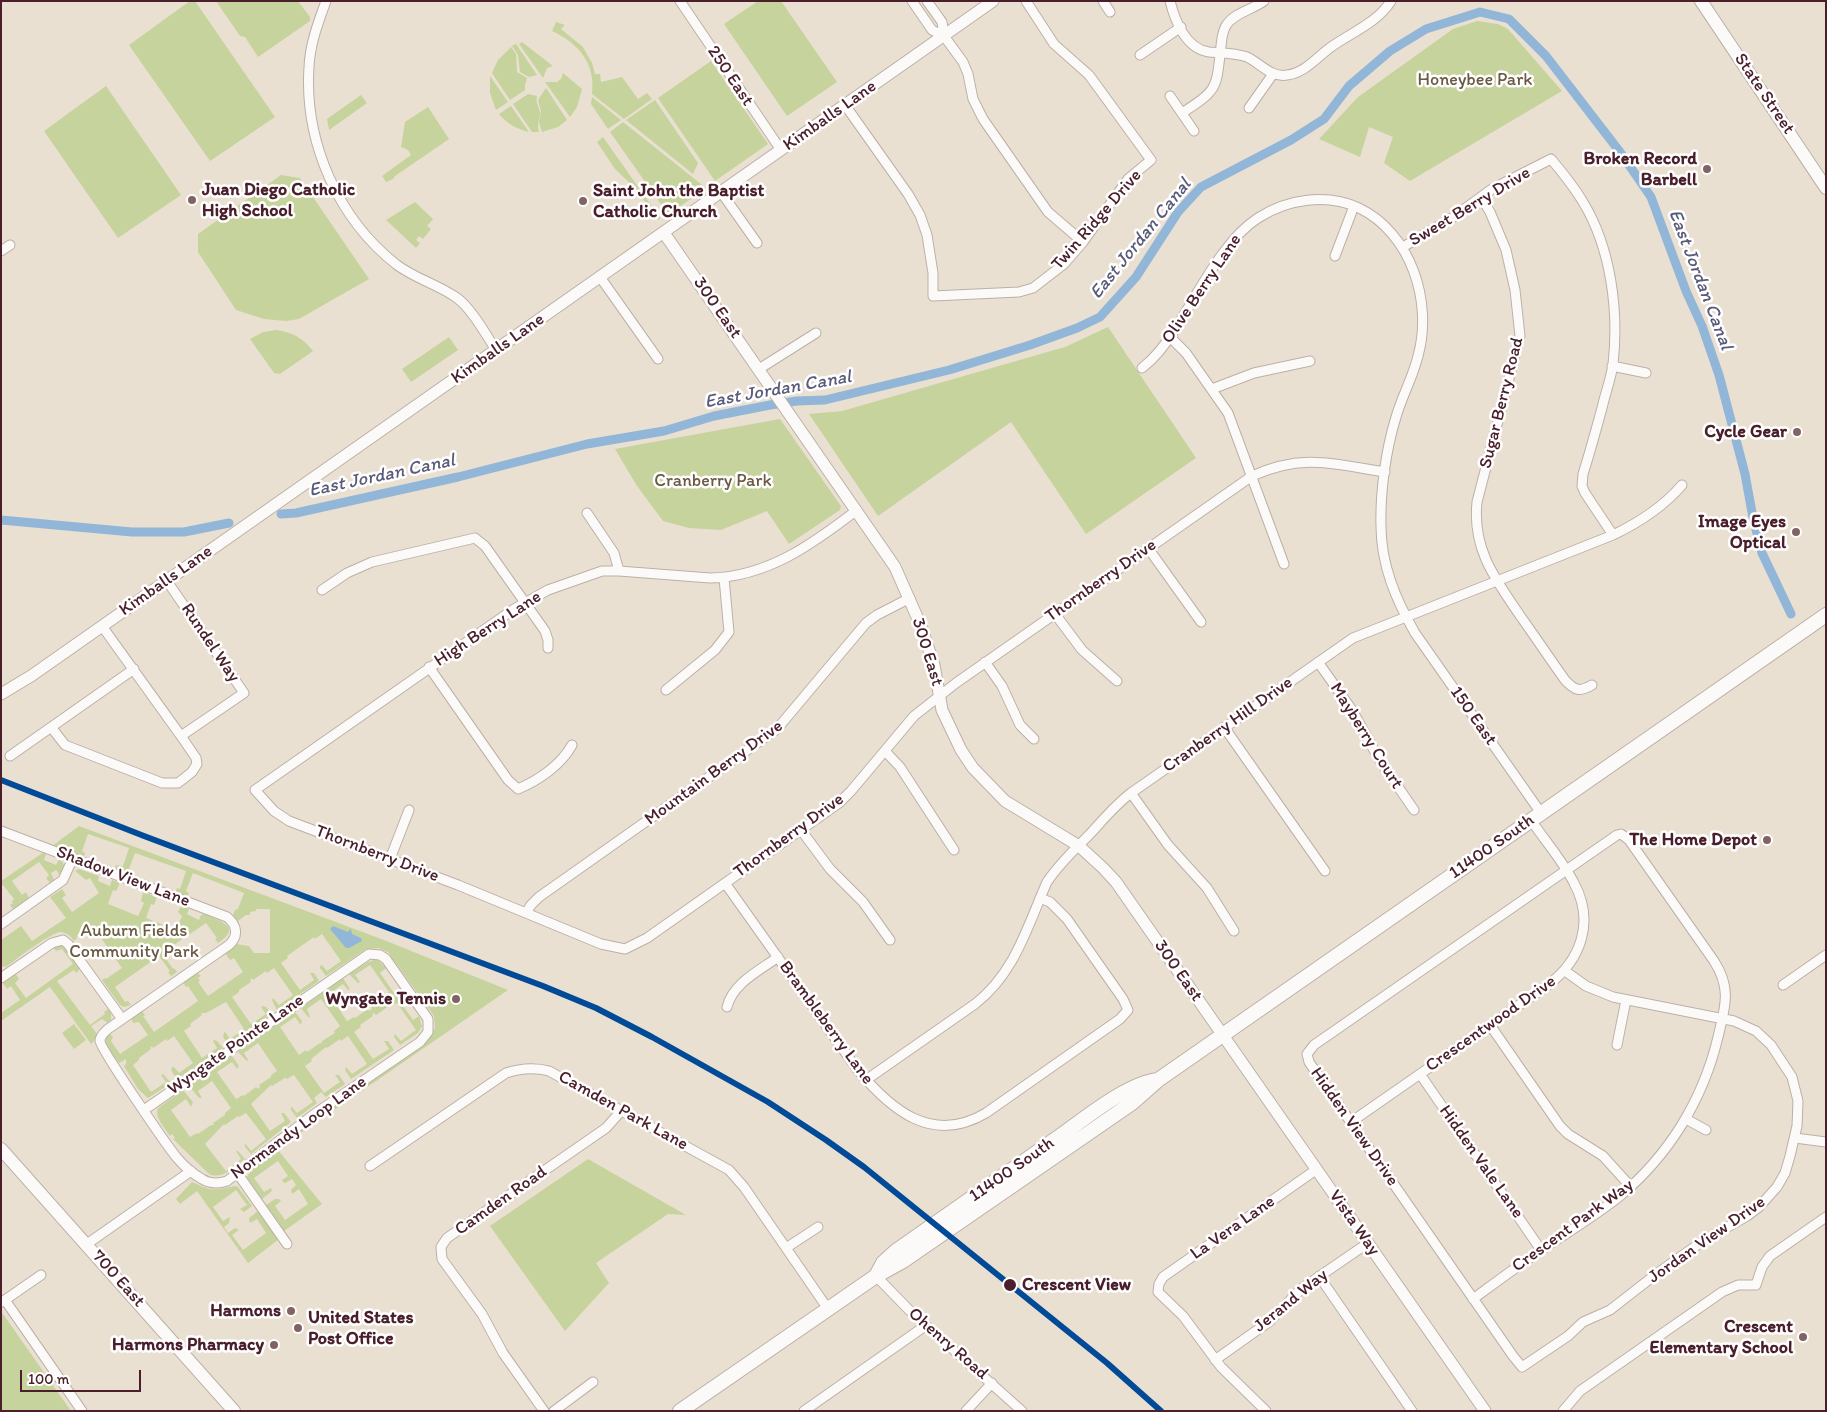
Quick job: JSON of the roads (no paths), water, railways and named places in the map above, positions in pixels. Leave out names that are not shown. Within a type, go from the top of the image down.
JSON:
[{"type":"main road","name":"State Street","points":[[1701,1],[1826,188]]},
{"type":"main road","name":"11400 South","points":[[680,1411],[876,1276],[903,1261],[1139,1098],[1158,1080],[1826,615]]},
{"type":"main road","name":"700 East","points":[[1,1149],[234,1411]]},
{"type":"street","points":[[326,1],[314,32],[308,82],[316,142],[331,183],[351,216],[372,242],[396,264],[413,276],[458,299],[467,308],[496,350]]},
{"type":"street","name":"250 East","points":[[680,1],[781,150]]},
{"type":"street","points":[[912,1],[932,30],[944,36],[963,62],[968,74],[973,99],[983,119],[1048,212],[1083,242]]},
{"type":"street","points":[[927,1],[942,22],[944,36]]},
{"type":"street","name":"Kimballs Lane","points":[[1,694],[26,680],[994,1]]},
{"type":"street","name":"Twin Ridge Drive","points":[[845,105],[908,194],[920,215],[926,235],[932,273],[933,296],[1019,292],[1033,288],[1064,264],[1083,242],[1128,179],[1151,160],[1089,75],[1054,44],[1026,1]]},
{"type":"street","points":[[1103,1],[1110,12]]},
{"type":"street","points":[[1170,1],[1187,40],[1194,47],[1202,51],[1246,57],[1273,74],[1285,76],[1301,70],[1341,40],[1367,25],[1391,1]]},
{"type":"street","points":[[1182,113],[1203,99],[1213,89],[1217,77],[1222,35],[1229,22],[1236,16],[1264,1]]},
{"type":"street","points":[[1140,54],[1181,27]]},
{"type":"street","points":[[1249,108],[1273,74]]},
{"type":"street","points":[[1170,96],[1194,130]]},
{"type":"street","name":"Sweet Berry Drive","points":[[1403,248],[1455,216],[1503,183],[1552,160],[1569,180],[1592,218],[1606,259],[1614,305],[1615,326],[1612,366],[1583,474],[1582,486],[1588,499],[1613,535]]},
{"type":"street","points":[[721,192],[756,243]]},
{"type":"street","name":"Sugar Berry Road","points":[[1481,197],[1490,212],[1506,250],[1515,290],[1520,328],[1519,344],[1477,502],[1476,512],[1479,540],[1496,582],[1569,685],[1579,690],[1584,690],[1592,685]]},
{"type":"street","name":"Olive Berry Lane","points":[[1142,368],[1156,357],[1227,247],[1257,218],[1284,206],[1311,200],[1333,200],[1354,206],[1367,212],[1379,221],[1403,248],[1411,264],[1422,308],[1422,332],[1419,355],[1396,417],[1385,472],[1381,507],[1382,545],[1389,578],[1406,618]]},
{"type":"street","points":[[1335,256],[1354,206]]},
{"type":"street","name":"300 East","points":[[664,233],[788,409],[895,566],[910,598],[934,665],[942,710],[961,750],[973,768],[1006,801],[1079,846],[1103,868],[1116,882],[1223,1035]]},
{"type":"street","points":[[1,251],[10,245]]},
{"type":"street","points":[[600,277],[658,359]]},
{"type":"street","points":[[760,369],[816,333]]},
{"type":"street","points":[[1170,336],[1186,353],[1228,413],[1284,564]]},
{"type":"street","points":[[1212,389],[1254,373],[1310,361]]},
{"type":"street","points":[[1612,366],[1646,373]]},
{"type":"street","name":"Thornberry Drive","points":[[255,790],[274,811],[288,821],[390,859],[601,944],[625,948],[647,938],[846,797],[914,716],[940,695],[1252,476],[1282,464],[1312,461],[1385,472]]},
{"type":"street","name":"Cranberry Hill Drive","points":[[866,1080],[975,1004],[992,990],[1011,964],[1053,873],[1118,803],[1131,793],[1353,638],[1613,535],[1630,526],[1669,498],[1682,485]]},
{"type":"street","name":"High Berry Lane","points":[[255,790],[524,602],[548,590],[602,571],[696,578],[724,578],[761,569],[784,560],[806,547],[857,510]]},
{"type":"street","points":[[587,513],[614,552],[619,571]]},
{"type":"street","points":[[322,590],[347,573],[366,564],[475,538],[485,546],[545,631],[548,648]]},
{"type":"street","points":[[1148,548],[1200,622]]},
{"type":"street","points":[[666,690],[715,650],[729,632],[724,578]]},
{"type":"street","name":"Rundel Way","points":[[167,581],[244,692],[182,736]]},
{"type":"street","name":"Mountain Berry Drive","points":[[526,913],[539,897],[777,729],[866,623],[877,615],[910,598]]},
{"type":"street","points":[[1055,614],[1082,650],[1117,680]]},
{"type":"street","name":"150 East","points":[[1406,618],[1536,817]]},
{"type":"street","points":[[51,727],[65,745],[162,783],[178,783],[192,772],[197,764],[196,758],[182,736],[102,626]]},
{"type":"street","points":[[986,662],[1002,686],[1020,725],[1034,739]]},
{"type":"street","name":"Mayberry Court","points":[[1318,662],[1352,710],[1379,759],[1414,810]]},
{"type":"street","points":[[429,667],[508,780],[518,789],[531,783],[559,763],[572,745]]},
{"type":"street","points":[[10,756],[134,669]]},
{"type":"street","points":[[1224,728],[1325,871]]},
{"type":"street","points":[[885,750],[900,767],[954,850]]},
{"type":"street","points":[[1131,793],[1164,840],[1207,888],[1234,931]]},
{"type":"street","points":[[390,859],[409,810]]},
{"type":"street","name":"Crescentwood Drive","points":[[1351,1122],[1548,985],[1565,971],[1573,960],[1582,937],[1584,916],[1579,894],[1536,817]]},
{"type":"street","points":[[801,830],[830,869],[864,902],[890,940]]},
{"type":"street","name":"Shadow View Lane","points":[[1,831],[227,917],[233,923],[236,932],[229,945],[122,1020]]},
{"type":"street","name":"Hidden View Drive","points":[[1522,1367],[1309,1062],[1306,1054],[1310,1049],[1612,837],[1621,834]]},
{"type":"street","name":"Crescent Park Way","points":[[1473,1299],[1541,1250],[1600,1212],[1631,1187],[1655,1162],[1686,1119],[1709,1069],[1726,1000],[1726,990],[1720,970],[1629,840],[1621,834]]},
{"type":"street","points":[[1,924],[65,878],[73,858]]},
{"type":"street","name":"Brambleberry Lane","points":[[726,882],[866,1080],[884,1099],[902,1113],[915,1120],[941,1126],[962,1124],[986,1113],[1120,1019],[1128,1010],[1123,999],[1067,919],[1050,902],[1040,898]]},
{"type":"street","points":[[1,978],[52,943],[62,940],[70,946],[122,1020]]},
{"type":"street","name":"Wyngate Pointe Lane","points":[[144,1110],[369,954],[380,954],[386,958],[426,1015],[429,1028]]},
{"type":"street","points":[[727,1008],[729,998],[734,990],[778,957]]},
{"type":"street","points":[[1784,984],[1825,958]]},
{"type":"street","name":"Jordan View Drive","points":[[1522,1367],[1568,1336],[1583,1322],[1610,1310],[1654,1275],[1696,1246],[1759,1207],[1777,1187],[1785,1173],[1795,1138],[1798,1101],[1792,1077],[1772,1045],[1756,1030],[1746,1025],[1722,1019],[1626,1000],[1599,992],[1586,986],[1565,971]]},
{"type":"street","points":[[1617,1045],[1626,1000]]},
{"type":"street","name":"Normandy Loop Lane","points":[[122,1020],[103,1033],[100,1039],[101,1044],[172,1151],[191,1172],[201,1179],[214,1184],[227,1181],[238,1174],[313,1115],[420,1042],[426,1036],[429,1028]]},
{"type":"street","points":[[1490,1025],[1560,1126],[1568,1134],[1603,1156],[1631,1187]]},
{"type":"street","name":"Vista Way","points":[[1223,1035],[1485,1411]]},
{"type":"street","name":"Camden Park Lane","points":[[370,1166],[499,1078],[514,1070],[532,1068],[549,1071],[729,1170],[740,1181],[828,1309]]},
{"type":"street","name":"Hidden Vale Lane","points":[[1420,1074],[1541,1250]]},
{"type":"street","name":"Camden Road","points":[[544,1411],[503,1353],[482,1314],[442,1259],[440,1247],[447,1238],[606,1128],[622,1110]]},
{"type":"street","points":[[1686,1119],[1706,1130]]},
{"type":"street","points":[[1795,1138],[1826,1142]]},
{"type":"street","name":"La Vera Lane","points":[[1215,1360],[1183,1316],[1158,1292],[1159,1284],[1163,1277],[1317,1169]]},
{"type":"street","points":[[87,1244],[191,1172]]},
{"type":"street","points":[[238,1174],[287,1244]]},
{"type":"street","points":[[1563,1411],[1580,1391],[1722,1292],[1738,1284],[1756,1285],[1762,1267],[1770,1256],[1826,1217]]},
{"type":"street","points":[[786,1248],[818,1226]]},
{"type":"street","name":"Jerand Way","points":[[1215,1360],[1270,1321],[1294,1295],[1368,1243]]},
{"type":"street","points":[[41,1275],[3,1301],[82,1411]]},
{"type":"street","name":"Ohenry Road","points":[[876,1276],[926,1326],[1022,1411]]},
{"type":"street","points":[[1319,1276],[1412,1411]]},
{"type":"street","points":[[804,1411],[926,1326]]},
{"type":"street","points":[[1215,1360],[1266,1411]]},
{"type":"street","points":[[554,1411],[593,1382]]},
{"type":"street","points":[[966,1411],[992,1383]]},
{"type":"water","points":[[333,926],[348,932],[350,929],[352,934],[361,938],[362,941],[346,948],[330,929]]},
{"type":"waterway","name":"East Jordan Canal","points":[[281,514],[296,513],[458,477],[587,444],[664,431],[714,416],[797,401],[825,400],[949,370],[1077,328],[1100,317],[1136,277],[1178,212],[1201,187],[1291,140],[1324,119],[1349,86],[1390,51],[1426,29],[1480,12],[1509,19],[1546,56],[1620,152],[1651,197],[1686,291],[1702,326],[1719,375],[1745,474],[1762,553],[1791,614]]},
{"type":"waterway","name":"East Jordan Canal","points":[[1,520],[132,532],[184,532],[229,523]]},
{"type":"place","name":"Broken Record Barbell","points":[[1707,169]]},
{"type":"place","name":"Juan Diego Catholic High School","points":[[192,200]]},
{"type":"place","name":"Saint John the Baptist Catholic Church","points":[[583,201]]},
{"type":"place","name":"Cycle Gear","points":[[1797,432]]},
{"type":"place","name":"Image Eyes Optical","points":[[1796,532]]},
{"type":"place","name":"The Home Depot","points":[[1767,840]]},
{"type":"place","name":"Wyngate Tennis","points":[[456,999]]},
{"type":"place","name":"Crescent View","points":[[1010,1285]]},
{"type":"place","name":"Harmons","points":[[291,1311]]},
{"type":"place","name":"United States Post Office","points":[[298,1328]]},
{"type":"place","name":"Crescent Elementary School","points":[[1803,1337]]},
{"type":"place","name":"Harmons Pharmacy","points":[[274,1345]]},
{"type":"park label","name":"Honeybee Park","points":[[1475,80]]},
{"type":"park label","name":"Cranberry Park","points":[[713,481]]},
{"type":"park label","name":"Auburn Fields Community Park","points":[[134,941]]}]
